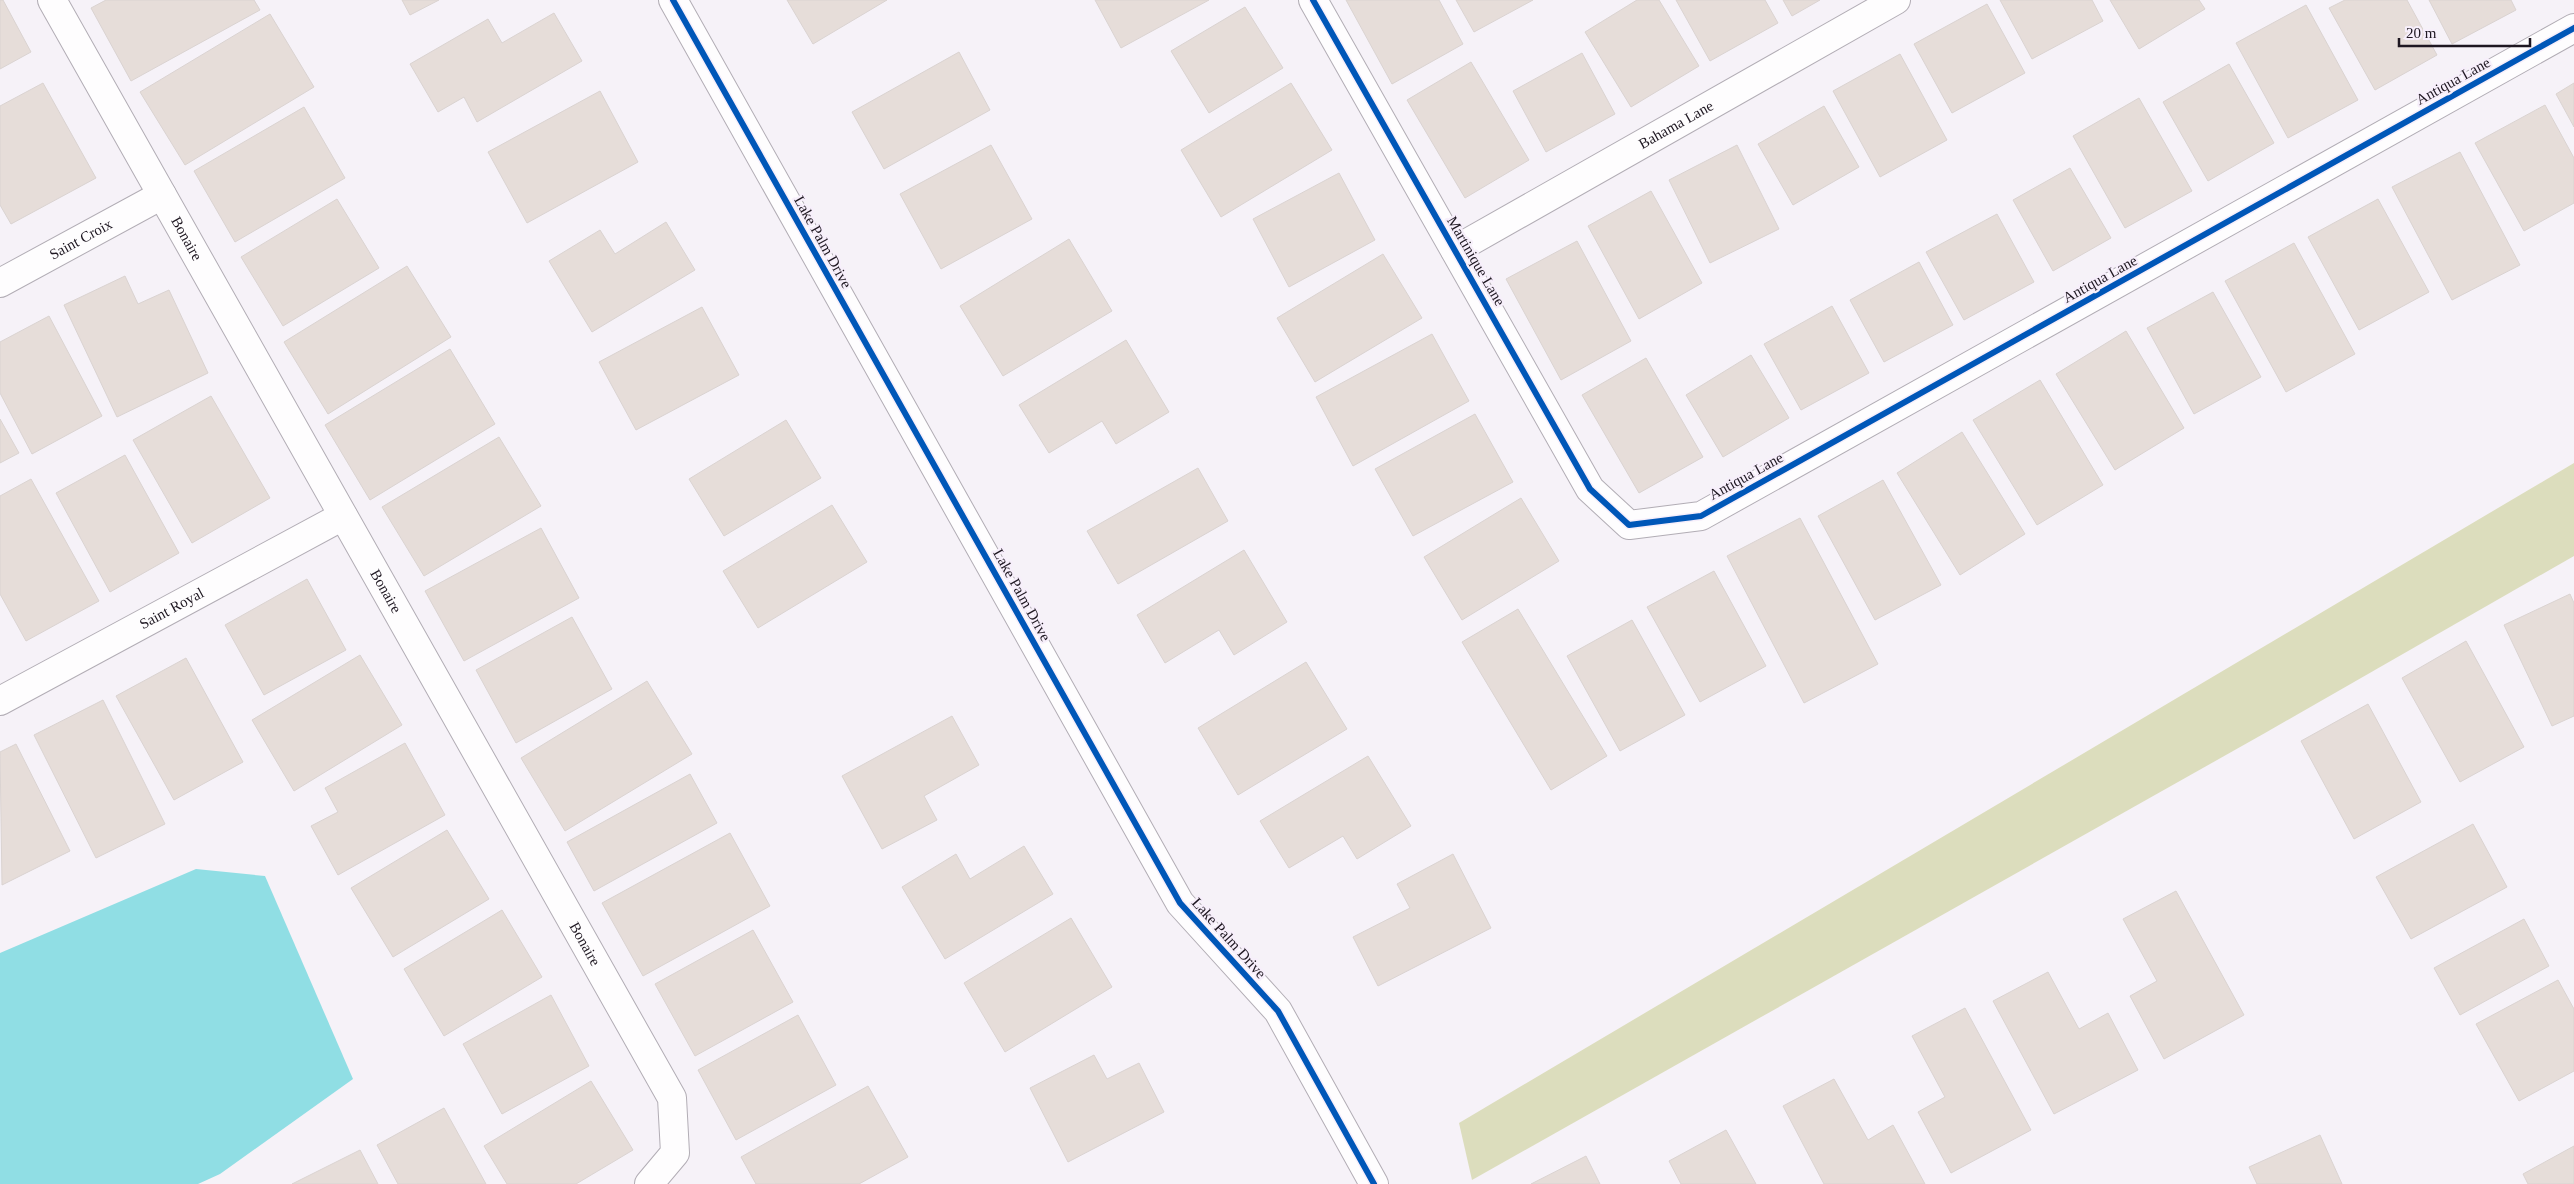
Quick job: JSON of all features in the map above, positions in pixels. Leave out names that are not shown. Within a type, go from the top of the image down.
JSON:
[{"type":"street","name":"Bonaire","points":[[52,0],[672,1098],[675,1153],[649,1184]]},
{"type":"street","name":"Lake Palm Drive","points":[[673,0],[1180,903],[1278,1011],[1374,1184]]},
{"type":"street","name":"Martinique Lane","points":[[1313,0],[1590,489],[1629,525]]},
{"type":"street","name":"Bahama Lane","points":[[1455,250],[1896,0]]},
{"type":"street","name":"Antiqua Lane","points":[[1629,525],[1701,516],[2574,28]]},
{"type":"street","name":"Saint Croix","points":[[0,283],[162,195]]},
{"type":"street","name":"Saint Royal","points":[[0,701],[343,516]]},
{"type":"green space","points":[[2574,463],[2574,556],[2265,733],[1472,1180],[1459,1123]]},
{"type":"water","points":[[196,869],[265,876],[353,1079],[220,1174],[198,1184],[0,1184],[0,953]]},
{"type":"building","points":[[0,0],[3,0],[31,52],[0,69]]},
{"type":"building","points":[[106,0],[254,0],[260,10],[131,81],[91,8]]},
{"type":"building","points":[[402,0],[439,0],[410,15]]},
{"type":"building","points":[[787,0],[887,0],[813,44]]},
{"type":"building","points":[[1095,0],[1209,0],[1121,48]]},
{"type":"building","points":[[1346,0],[1439,0],[1463,44],[1392,84]]},
{"type":"building","points":[[1456,0],[1533,0],[1474,32]]},
{"type":"building","points":[[1637,0],[1659,0],[1699,66],[1631,107],[1585,32]]},
{"type":"building","points":[[1676,0],[1765,0],[1778,23],[1710,61]]},
{"type":"building","points":[[1783,0],[1820,0],[1792,16]]},
{"type":"building","points":[[2000,0],[2092,0],[2103,21],[2032,59]]},
{"type":"building","points":[[2110,0],[2199,0],[2205,9],[2139,49]]},
{"type":"building","points":[[2345,0],[2407,0],[2437,55],[2375,90],[2329,8]]},
{"type":"building","points":[[2429,0],[2511,0],[2516,10],[2452,44]]},
{"type":"building","points":[[1987,4],[2025,73],[1952,113],[1914,44]]},
{"type":"building","points":[[2306,5],[2358,100],[2288,138],[2236,43]]},
{"type":"building","points":[[1245,7],[1283,68],[1209,113],[1171,51]]},
{"type":"building","points":[[554,13],[582,61],[477,122],[464,97],[438,112],[410,64],[488,19],[502,43]]},
{"type":"building","points":[[270,14],[314,87],[185,165],[140,92]]},
{"type":"building","points":[[959,52],[990,110],[884,169],[852,112]]},
{"type":"building","points":[[1582,53],[1615,114],[1546,152],[1513,91]]},
{"type":"building","points":[[1900,54],[1947,140],[1880,177],[1833,91]]},
{"type":"building","points":[[1471,62],[1529,160],[1465,198],[1407,100]]},
{"type":"building","points":[[2229,64],[2274,143],[2208,181],[2163,102]]},
{"type":"building","points":[[43,83],[96,178],[11,224],[0,205],[0,106]]},
{"type":"building","points":[[1291,83],[1332,150],[1221,217],[1181,150]]},
{"type":"building","points":[[2574,83],[2574,127],[2556,94]]},
{"type":"building","points":[[600,91],[638,162],[527,223],[488,152]]},
{"type":"building","points":[[2139,98],[2192,191],[2125,228],[2073,136]]},
{"type":"building","points":[[2545,105],[2574,158],[2574,203],[2524,231],[2475,143]]},
{"type":"building","points":[[1824,106],[1859,167],[1793,205],[1758,144]]},
{"type":"building","points":[[304,107],[345,178],[235,242],[194,171]]},
{"type":"building","points":[[991,145],[1032,219],[941,269],[900,194]]},
{"type":"building","points":[[1737,145],[1779,229],[1710,263],[1669,180]]},
{"type":"building","points":[[2460,152],[2520,265],[2452,300],[2392,187]]},
{"type":"building","points":[[2070,168],[2111,238],[2053,271],[2013,200]]},
{"type":"building","points":[[1339,173],[1375,240],[1289,287],[1253,219]]},
{"type":"building","points":[[1651,191],[1702,283],[1639,319],[1588,226]]},
{"type":"building","points":[[337,199],[379,268],[283,326],[241,257]]},
{"type":"building","points":[[2378,199],[2429,292],[2359,330],[2308,237]]},
{"type":"building","points":[[1997,214],[2034,282],[1964,320],[1926,252]]},
{"type":"building","points":[[666,222],[695,270],[592,332],[549,261],[600,230],[615,254]]},
{"type":"building","points":[[1069,239],[1112,311],[1003,376],[960,306]]},
{"type":"building","points":[[1577,241],[1631,341],[1561,380],[1506,279]]},
{"type":"building","points":[[2294,243],[2355,354],[2286,392],[2225,281]]},
{"type":"building","points":[[1383,254],[1422,318],[1315,382],[1277,318]]},
{"type":"building","points":[[1919,262],[1953,325],[1884,362],[1850,300]]},
{"type":"building","points":[[407,266],[451,337],[328,414],[284,342]]},
{"type":"building","points":[[125,276],[138,304],[169,290],[208,373],[117,417],[64,305]]},
{"type":"building","points":[[2213,292],[2261,377],[2194,414],[2147,328]]},
{"type":"building","points":[[1832,306],[1869,373],[1801,410],[1764,344]]},
{"type":"building","points":[[702,307],[739,375],[636,430],[599,362]]},
{"type":"building","points":[[49,316],[102,416],[32,454],[0,393],[0,342]]},
{"type":"building","points":[[2126,331],[2184,428],[2115,470],[2056,374]]},
{"type":"building","points":[[1432,334],[1469,401],[1353,466],[1316,397]]},
{"type":"building","points":[[1126,340],[1169,412],[1116,444],[1102,421],[1049,453],[1019,405]]},
{"type":"building","points":[[450,349],[495,424],[370,500],[325,425]]},
{"type":"building","points":[[1751,355],[1789,418],[1723,457],[1686,395]]},
{"type":"building","points":[[1646,358],[1703,457],[1639,493],[1582,395]]},
{"type":"building","points":[[2040,380],[2103,485],[2037,525],[1973,420]]},
{"type":"building","points":[[211,396],[270,498],[192,543],[133,440]]},
{"type":"building","points":[[1475,414],[1513,482],[1413,536],[1375,469]]},
{"type":"building","points":[[0,419],[19,453],[0,463]]},
{"type":"building","points":[[786,420],[821,478],[724,536],[689,479]]},
{"type":"building","points":[[1962,432],[2025,534],[1960,575],[1897,473]]},
{"type":"building","points":[[499,437],[541,506],[424,576],[382,507]]},
{"type":"building","points":[[125,455],[179,553],[110,592],[56,493]]},
{"type":"building","points":[[1198,468],[1228,521],[1118,584],[1087,531]]},
{"type":"building","points":[[31,479],[99,601],[26,641],[0,594],[0,496]]},
{"type":"building","points":[[1883,480],[1941,585],[1875,620],[1818,516]]},
{"type":"building","points":[[1521,498],[1559,561],[1462,620],[1424,557]]},
{"type":"building","points":[[832,505],[867,562],[758,628],[723,571]]},
{"type":"building","points":[[1800,518],[1878,664],[1804,703],[1727,556]]},
{"type":"building","points":[[541,528],[579,598],[464,661],[425,591]]},
{"type":"building","points":[[1244,550],[1287,622],[1234,655],[1219,630],[1165,663],[1137,615]]},
{"type":"building","points":[[1714,571],[1766,666],[1700,702],[1647,607]]},
{"type":"building","points":[[307,579],[346,650],[264,695],[225,625]]},
{"type":"building","points":[[2570,594],[2574,603],[2574,716],[2552,726],[2504,625]]},
{"type":"building","points":[[1518,609],[1607,756],[1551,790],[1462,642]]},
{"type":"building","points":[[572,617],[612,689],[516,743],[476,670]]},
{"type":"building","points":[[1632,620],[1685,715],[1620,751],[1567,656]]},
{"type":"building","points":[[2466,641],[2524,747],[2460,782],[2402,678]]},
{"type":"building","points":[[360,655],[402,725],[294,791],[252,720]]},
{"type":"building","points":[[186,658],[243,762],[174,800],[116,696]]},
{"type":"building","points":[[1306,662],[1347,729],[1238,795],[1198,728]]},
{"type":"building","points":[[647,681],[692,754],[565,831],[521,758]]},
{"type":"building","points":[[103,700],[165,824],[96,858],[34,735]]},
{"type":"building","points":[[2368,704],[2421,802],[2354,839],[2301,741]]},
{"type":"building","points":[[952,716],[979,765],[924,796],[937,820],[882,849],[842,776]]},
{"type":"building","points":[[405,743],[445,815],[338,875],[311,826],[338,812],[325,788]]},
{"type":"building","points":[[16,744],[70,851],[2,885],[0,752]]},
{"type":"building","points":[[1368,756],[1411,826],[1357,859],[1343,836],[1289,868],[1260,821]]},
{"type":"building","points":[[690,774],[717,823],[594,891],[567,842]]},
{"type":"building","points":[[2473,824],[2507,887],[2411,939],[2376,877]]},
{"type":"building","points":[[447,830],[489,899],[393,957],[351,888]]},
{"type":"building","points":[[730,833],[770,906],[643,976],[602,903]]},
{"type":"building","points":[[1024,846],[1053,894],[945,959],[902,887],[956,854],[970,879]]},
{"type":"building","points":[[1453,854],[1491,928],[1378,986],[1353,937],[1410,908],[1397,884]]},
{"type":"building","points":[[2176,891],[2244,1015],[2164,1059],[2130,996],[2157,981],[2123,919]]},
{"type":"building","points":[[502,910],[542,977],[444,1036],[404,969]]},
{"type":"building","points":[[1071,918],[1112,987],[1005,1052],[964,983]]},
{"type":"building","points":[[2524,919],[2549,966],[2460,1015],[2434,968]]},
{"type":"building","points":[[753,930],[793,1002],[695,1056],[655,984]]},
{"type":"building","points":[[2048,972],[2079,1029],[2108,1013],[2138,1070],[2054,1114],[1993,1001]]},
{"type":"building","points":[[2558,980],[2574,1009],[2574,1071],[2519,1101],[2476,1024]]},
{"type":"building","points":[[551,995],[589,1066],[502,1114],[463,1044]]},
{"type":"building","points":[[1965,1008],[2031,1130],[1951,1173],[1918,1112],[1945,1097],[1912,1036]]},
{"type":"building","points":[[798,1015],[836,1085],[736,1140],[698,1070]]},
{"type":"building","points":[[1094,1055],[1107,1079],[1139,1063],[1164,1112],[1068,1162],[1030,1088]]},
{"type":"building","points":[[1834,1079],[1868,1140],[1893,1125],[1925,1184],[1824,1184],[1783,1106]]},
{"type":"building","points":[[591,1081],[633,1150],[576,1184],[507,1184],[484,1146]]},
{"type":"building","points":[[868,1086],[908,1157],[859,1184],[756,1184],[741,1157]]},
{"type":"building","points":[[444,1108],[486,1184],[398,1184],[377,1145]]},
{"type":"building","points":[[1726,1130],[1756,1184],[1681,1184],[1669,1161]]},
{"type":"building","points":[[2320,1135],[2342,1184],[2257,1184],[2249,1167]]},
{"type":"building","points":[[2574,1146],[2574,1184],[2528,1184],[2523,1174]]},
{"type":"building","points":[[360,1150],[378,1184],[292,1184]]},
{"type":"building","points":[[1586,1156],[1600,1184],[1531,1184]]},
{"type":"cycle path","points":[[673,0],[1180,903],[1278,1011],[1374,1184]]},
{"type":"cycle path","points":[[1313,0],[1590,489],[1629,525],[1701,516],[2574,28]]}]
